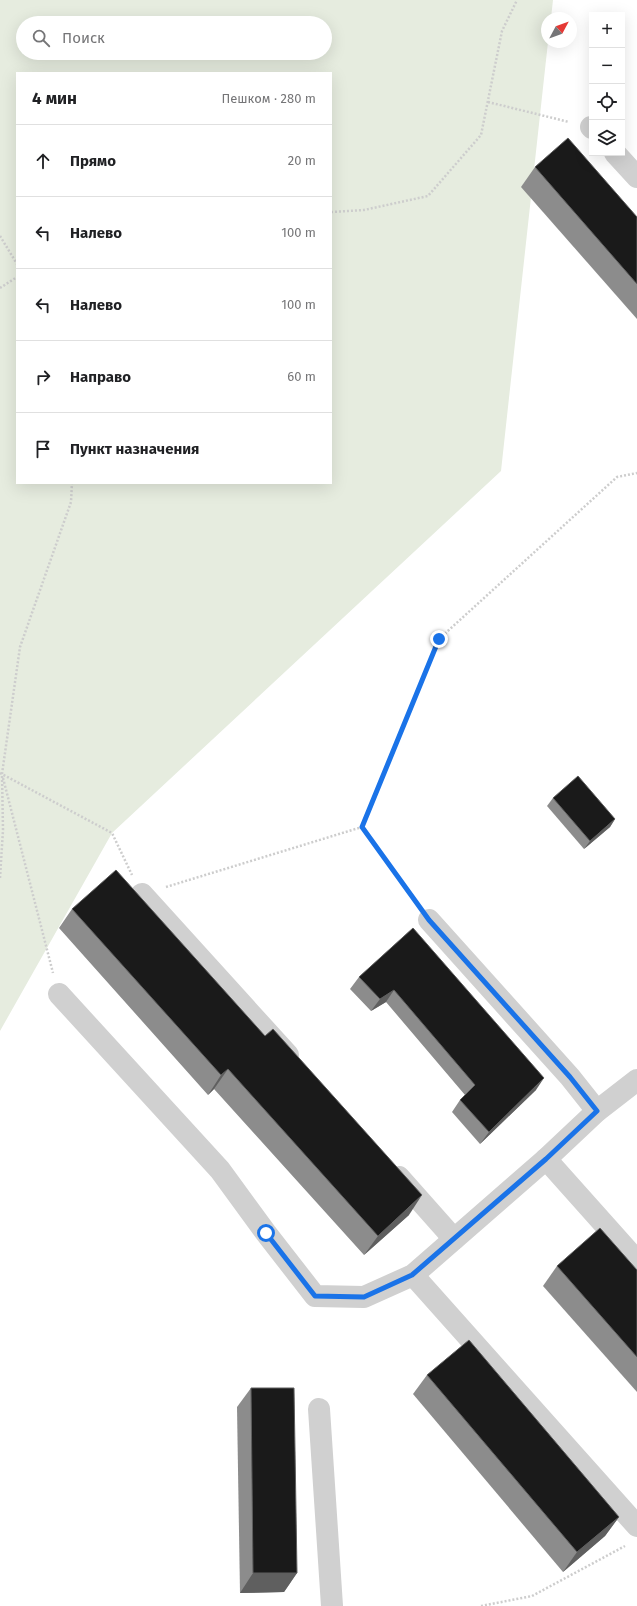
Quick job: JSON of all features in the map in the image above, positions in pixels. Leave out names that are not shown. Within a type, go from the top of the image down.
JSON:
[{"type":"lane","points":[[618,156],[637,177]]},
{"type":"lane","points":[[142,894],[301,1069]]},
{"type":"lane","points":[[429,920],[570,1077],[597,1111]]},
{"type":"lane","points":[[59,994],[220,1170],[315,1296],[364,1297],[412,1275],[546,1159],[597,1111],[637,1080]]},
{"type":"lane","points":[[546,1159],[637,1261]]},
{"type":"lane","points":[[386,1163],[454,1239]]},
{"type":"lane","points":[[412,1275],[634,1535]]},
{"type":"lane","points":[[319,1409],[332,1606]]},
{"type":"path","points":[[332,212],[364,210],[428,196],[481,135],[502,31],[517,0]]},
{"type":"path","points":[[488,102],[589,126]]},
{"type":"path","points":[[0,236],[16,262]]},
{"type":"path","points":[[0,288],[16,278]]},
{"type":"path","points":[[362,827],[439,639],[617,477],[637,473]]},
{"type":"path","points":[[0,878],[3,830],[1,773],[20,647],[71,502],[72,484]]},
{"type":"path","points":[[1,773],[112,833],[142,894],[362,827]]},
{"type":"path","points":[[1,773],[59,994]]},
{"type":"path","points":[[362,827],[429,920]]},
{"type":"path","points":[[481,1606],[532,1596],[634,1535]]},
{"type":"shaded area","points":[[0,0],[553,0],[552,12],[541,12],[541,48],[547,48],[501,471],[112,833],[0,1031]]},
{"type":"building","points":[[568,138],[637,217],[637,284],[535,167]]},
{"type":"building","points":[[578,776],[615,819],[590,841],[553,798]]},
{"type":"building","points":[[116,870],[265,1036],[273,1029],[422,1195],[378,1236],[228,1069],[221,1075],[72,909]]},
{"type":"building","points":[[413,928],[544,1078],[489,1132],[460,1100],[475,1085],[394,990],[380,999],[359,977]]},
{"type":"building","points":[[600,1228],[637,1270],[637,1357],[557,1266]]},
{"type":"building","points":[[469,1340],[619,1517],[577,1552],[427,1375]]},
{"type":"building","points":[[251,1388],[294,1388],[297,1573],[253,1573]]},
{"type":"route","points":[[266,1233],[315,1296],[364,1297],[412,1275],[546,1159],[597,1111],[570,1077],[429,920],[362,827],[439,639]]}]
